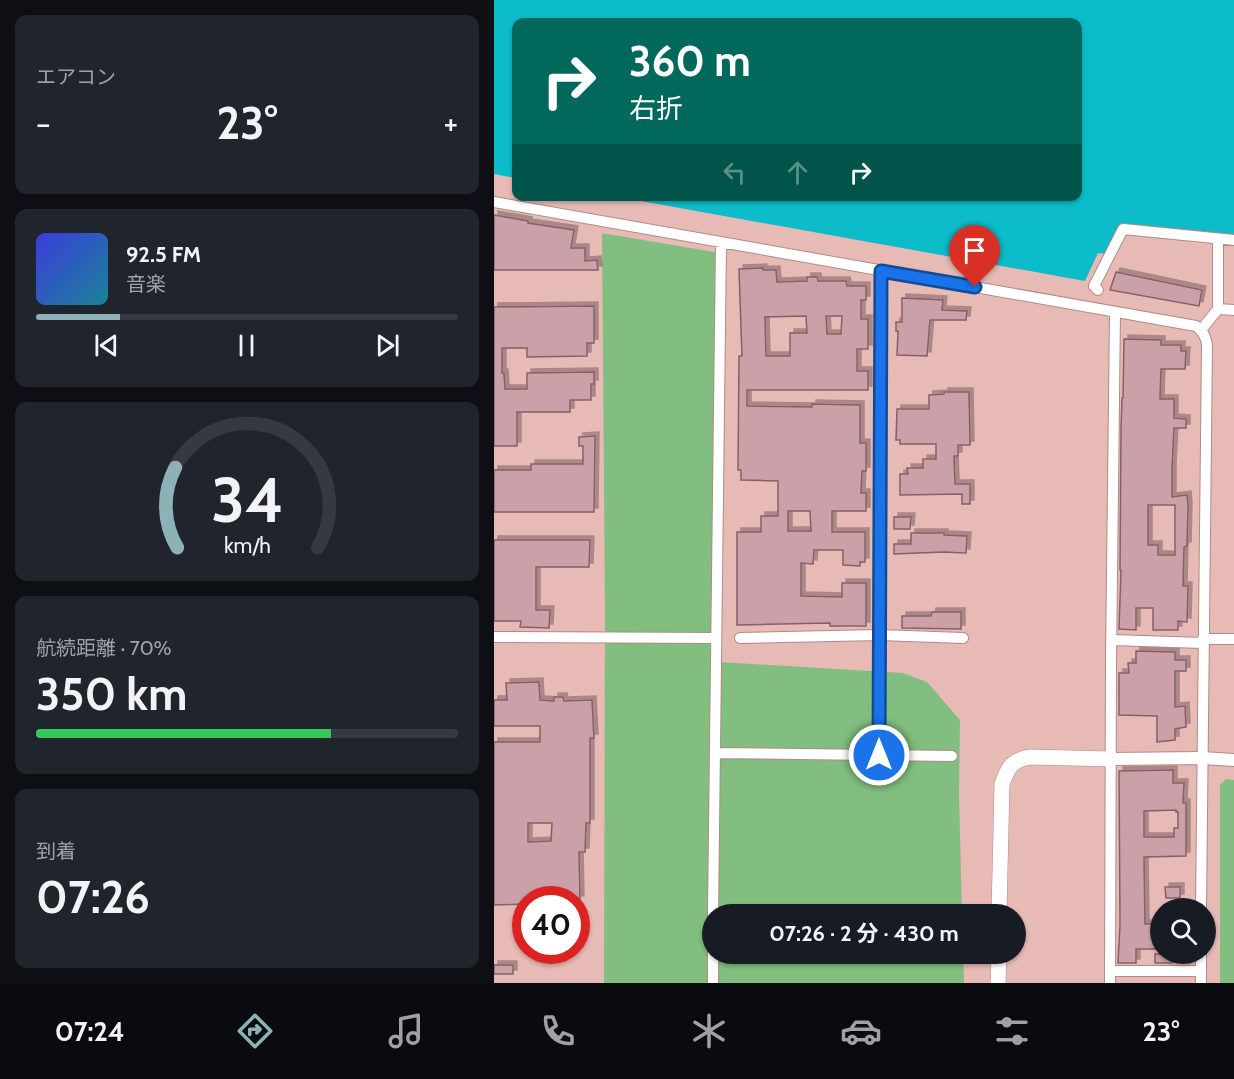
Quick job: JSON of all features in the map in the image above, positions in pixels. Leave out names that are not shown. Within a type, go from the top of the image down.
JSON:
[{"type":"highway","points":[[1000,904],[1002,784],[1012,764],[1021,759],[1030,758],[1111,759]]},
{"type":"highway","points":[[998,983],[999,964]]},
{"type":"main road","points":[[1111,759],[1235,760]]},
{"type":"street","points":[[494,202],[1196,326],[1201,330],[1206,336],[1207,345],[1201,898]]},
{"type":"street","points":[[1097,290],[1094,286],[1123,229],[1235,240]]},
{"type":"street","points":[[1201,330],[1218,309],[1218,239]]},
{"type":"street","points":[[713,904],[721,242]]},
{"type":"street","points":[[879,755],[881,271]]},
{"type":"street","points":[[1218,309],[1235,310]]},
{"type":"street","points":[[1110,983],[1115,312]]},
{"type":"street","points":[[740,638],[879,635],[963,638]]},
{"type":"street","points":[[494,637],[716,638]]},
{"type":"street","points":[[1112,640],[1235,639]]},
{"type":"street","points":[[715,753],[952,756]]},
{"type":"street","points":[[713,964],[713,983]]},
{"type":"street","points":[[1200,983],[1201,964]]},
{"type":"street","points":[[1110,971],[1201,970]]},
{"type":"green space","points":[[602,233],[720,253],[719,662],[903,673],[927,682],[960,720],[962,904],[702,904],[702,964],[963,964],[964,983],[604,983],[605,607]]},
{"type":"green space","points":[[1226,779],[1235,780],[1234,983],[1220,983],[1220,785]]},
{"type":"water","points":[[494,0],[1234,0],[1234,234],[1121,225],[1106,254],[1098,253],[1085,281],[641,201],[1082,201],[1082,18],[512,18],[512,177],[494,174]]},
{"type":"building","points":[[494,215],[574,230],[571,248],[585,248],[585,261],[597,260],[598,270],[494,270]]},
{"type":"building","points":[[739,269],[776,270],[777,282],[807,281],[807,277],[817,277],[818,281],[846,281],[847,286],[866,286],[866,300],[861,300],[861,319],[868,319],[868,349],[857,349],[857,371],[868,371],[868,390],[747,390],[747,406],[860,405],[860,443],[866,443],[866,471],[862,471],[861,493],[866,493],[866,511],[832,511],[832,532],[865,532],[865,562],[860,562],[860,566],[843,565],[843,550],[814,550],[813,564],[801,563],[801,596],[842,597],[842,583],[866,583],[866,626],[830,626],[830,623],[737,625],[737,532],[761,532],[761,516],[778,516],[778,481],[741,480],[741,470],[738,470],[739,356],[742,356]],"holes":[[[806,316],[807,333],[790,333],[790,356],[766,356],[765,317]],[[826,316],[842,316],[841,334],[827,334]],[[788,511],[810,511],[811,531],[788,531]]]},
{"type":"building","points":[[1116,272],[1202,290],[1199,306],[1110,290]]},
{"type":"building","points":[[902,298],[943,300],[942,310],[967,311],[966,320],[930,320],[927,356],[897,355],[896,322],[902,322]]},
{"type":"building","points":[[594,306],[594,343],[587,343],[587,356],[527,357],[527,348],[502,348],[502,373],[504,373],[505,389],[527,389],[527,373],[594,372],[591,400],[570,400],[570,412],[517,412],[517,446],[494,446],[494,307]]},
{"type":"building","points":[[1124,339],[1161,340],[1161,345],[1181,345],[1181,351],[1186,351],[1185,369],[1161,369],[1160,399],[1174,399],[1174,418],[1186,419],[1186,428],[1174,428],[1172,468],[1172,497],[1187,495],[1188,506],[1183,586],[1188,586],[1187,622],[1178,621],[1178,630],[1153,630],[1153,608],[1136,608],[1136,630],[1119,629]],"holes":[[[1148,505],[1175,505],[1175,555],[1158,555],[1158,545],[1148,545]]]},
{"type":"building","points":[[944,392],[969,392],[970,445],[958,445],[958,456],[954,456],[955,484],[970,484],[970,504],[962,504],[962,494],[900,495],[900,474],[908,474],[907,468],[923,468],[923,459],[936,459],[936,444],[900,444],[900,440],[896,440],[897,409],[929,409],[929,395],[944,394]]},
{"type":"building","points":[[595,436],[594,512],[494,512],[494,470],[531,470],[531,464],[583,464],[583,446],[579,446],[579,437]]},
{"type":"building","points":[[894,517],[911,517],[910,529],[894,529]]},
{"type":"building","points":[[911,533],[967,536],[966,553],[894,554],[894,544],[911,544]]},
{"type":"building","points":[[494,540],[590,540],[589,567],[536,567],[536,610],[550,610],[549,628],[520,627],[521,621],[494,621]]},
{"type":"building","points":[[932,612],[961,612],[961,629],[902,628],[902,616],[931,616]]},
{"type":"building","points":[[1136,651],[1175,652],[1175,660],[1186,660],[1186,671],[1175,671],[1175,707],[1185,706],[1186,727],[1175,729],[1175,740],[1157,742],[1157,716],[1119,715],[1119,673],[1129,673],[1128,663],[1136,663]]},
{"type":"building","points":[[539,682],[540,700],[554,701],[554,697],[563,697],[564,701],[592,700],[594,738],[590,738],[590,823],[586,823],[585,852],[579,852],[580,886],[512,886],[512,904],[494,905],[494,742],[540,742],[540,726],[494,726],[494,700],[507,700],[506,683]],"holes":[[[528,823],[552,823],[551,841],[528,842]]]},
{"type":"building","points":[[1173,770],[1173,783],[1184,783],[1186,856],[1144,857],[1145,924],[1150,924],[1150,949],[1136,949],[1136,963],[1118,963],[1119,771]],"holes":[[[1176,810],[1178,828],[1174,828],[1174,837],[1144,837],[1144,811]]]},
{"type":"building","points":[[1165,887],[1180,887],[1180,898],[1166,898]]},
{"type":"building","points":[[494,965],[513,965],[513,974],[494,974]]},
{"type":"route","points":[[879,755],[881,271],[975,287]]}]
